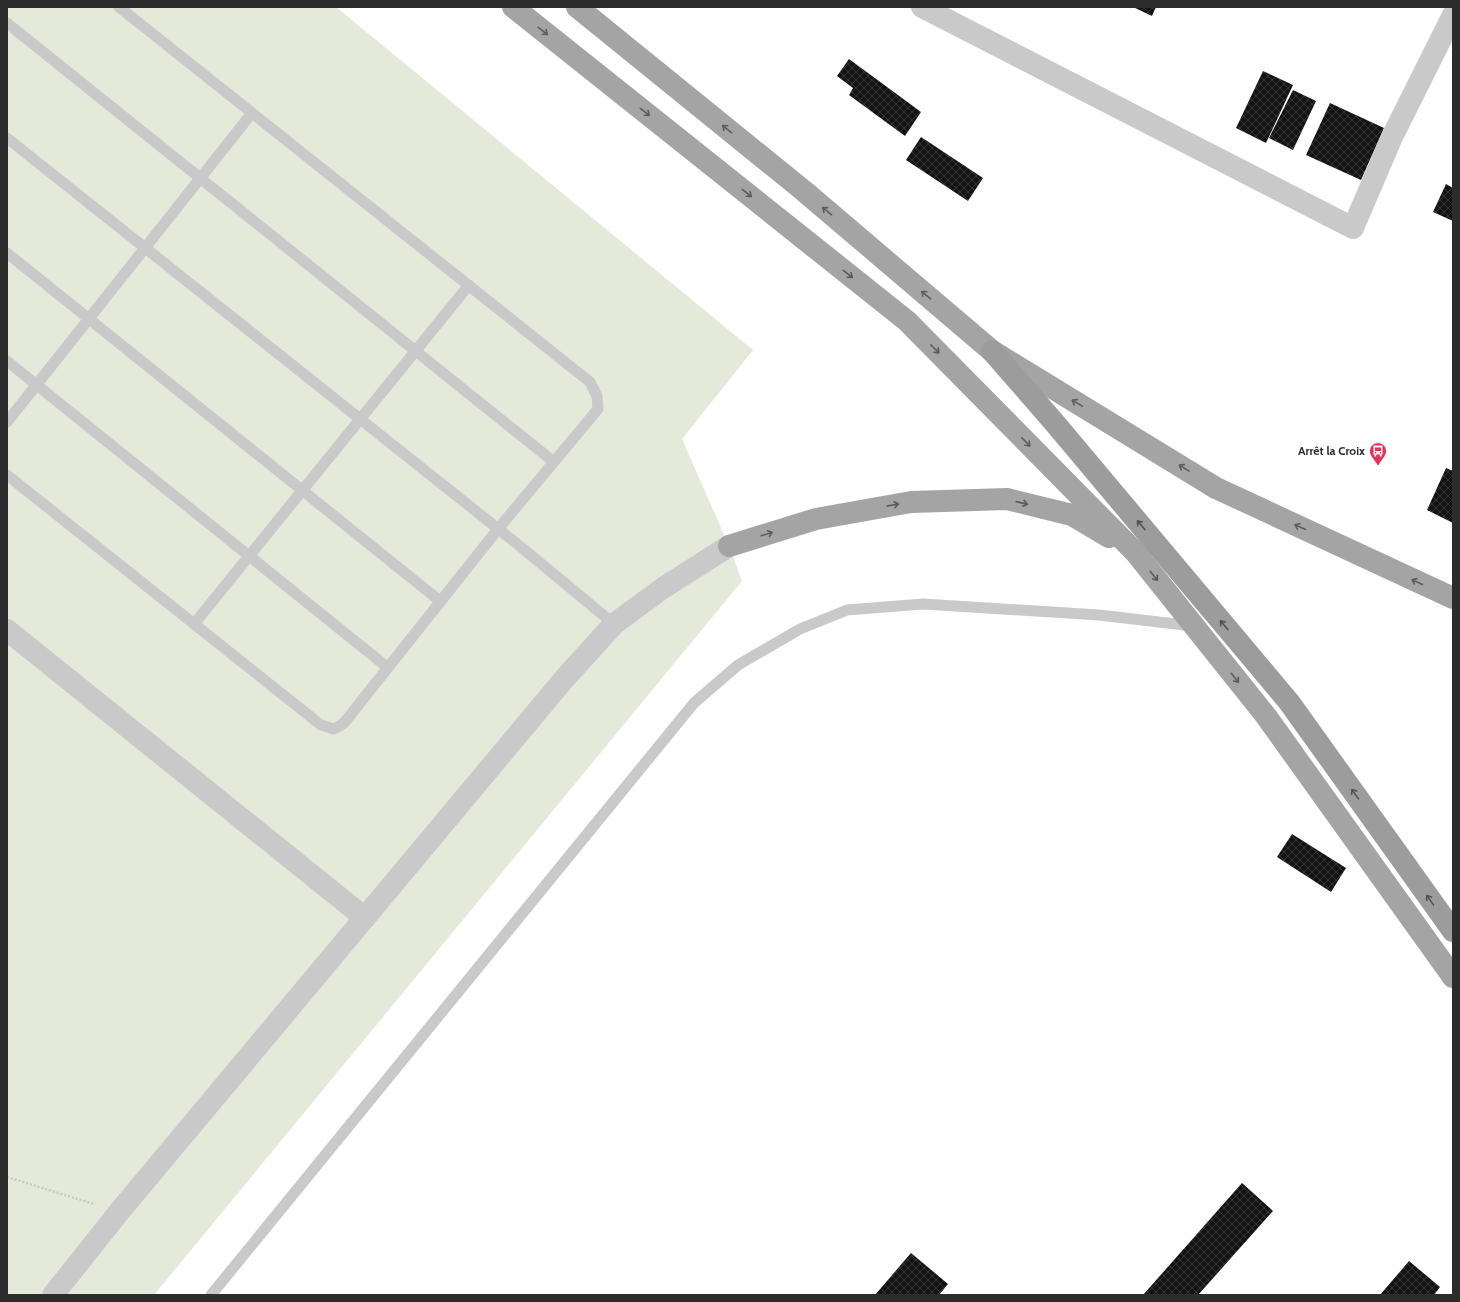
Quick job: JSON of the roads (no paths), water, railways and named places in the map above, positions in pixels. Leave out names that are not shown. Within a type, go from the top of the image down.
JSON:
[{"type":"highway","points":[[992,351],[1053,421],[1289,702],[1453,931]]},
{"type":"main road","points":[[513,7],[908,321],[1135,552],[1266,716],[1453,977]]},
{"type":"main road","points":[[577,7],[804,191],[992,351],[1216,488],[1453,598]]},
{"type":"main road","points":[[730,546],[816,519],[911,502],[1007,499],[1072,515],[1135,552]]},
{"type":"street","points":[[922,7],[1352,228],[1392,137],[1453,15]]},
{"type":"street","points":[[53,1295],[119,1212],[565,678],[614,624],[663,588],[730,546]]},
{"type":"street","points":[[7,630],[365,918]]},
{"type":"lane","points":[[7,475],[322,725],[334,730],[344,723],[498,529],[598,409],[597,396],[590,382],[120,7]]},
{"type":"lane","points":[[7,23],[554,462]]},
{"type":"lane","points":[[7,422],[252,113]]},
{"type":"lane","points":[[7,138],[498,529],[614,624]]},
{"type":"lane","points":[[7,253],[440,601]]},
{"type":"lane","points":[[194,624],[469,285]]},
{"type":"lane","points":[[7,361],[388,667]]},
{"type":"lane","points":[[211,1295],[694,703],[738,665],[800,629],[847,610],[924,604],[1099,614],[1194,626]]},
{"type":"place","name":"Arrêt la Croix","points":[[1378,466]]}]
